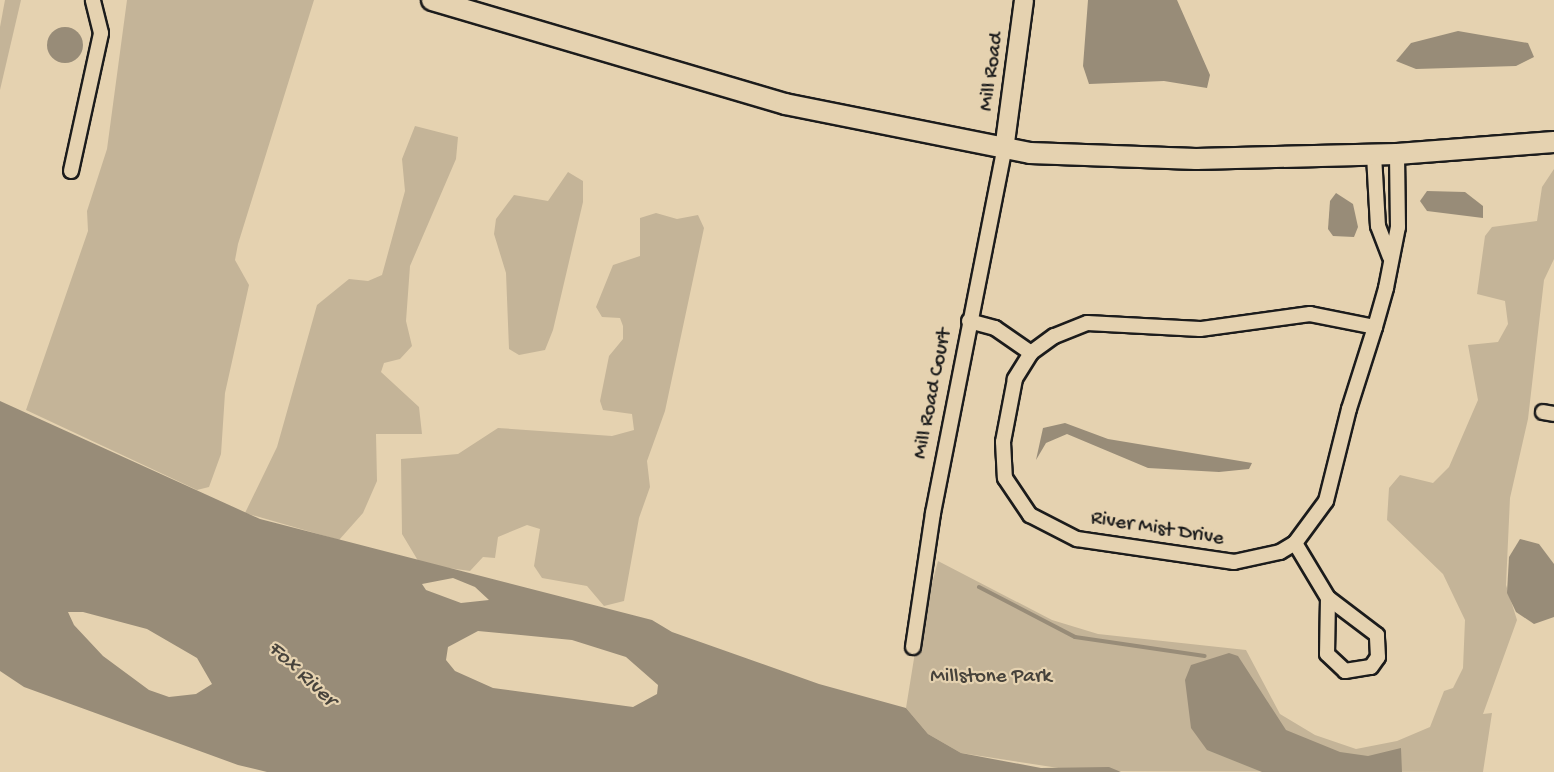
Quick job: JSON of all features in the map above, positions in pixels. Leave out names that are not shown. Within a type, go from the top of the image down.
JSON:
[{"type":"main road","points":[[432,0],[785,104],[1004,150],[1196,159],[1397,154],[1554,142]]},
{"type":"street","points":[[71,171],[101,33],[93,0]]},
{"type":"street","name":"Mill Road","points":[[1004,150],[1024,0]]},
{"type":"street","name":"Mill Road Court","points":[[913,647],[969,321],[1004,150]]},
{"type":"street","points":[[1328,598],[1327,654],[1345,670],[1371,667],[1378,657],[1377,635],[1328,598],[1295,543],[1326,501],[1375,327],[1398,227],[1397,154]]},
{"type":"street","points":[[1374,155],[1378,226],[1390,257]]},
{"type":"street","points":[[969,321],[995,328],[1030,353],[1087,323],[1200,329],[1310,314],[1375,327]]},
{"type":"street","name":"River Mist Drive","points":[[1030,353],[1015,380],[1003,442],[1005,478],[1030,515],[1077,539],[1208,560],[1255,560],[1295,543]]},
{"type":"green space","points":[[5,0],[21,0],[0,90],[0,27]]},
{"type":"green space","points":[[127,0],[314,0],[238,244],[235,260],[249,285],[225,393],[221,454],[209,487],[197,490],[26,410],[88,231],[87,211],[107,149]]},
{"type":"green space","points":[[415,126],[458,137],[456,159],[410,266],[406,321],[412,346],[400,359],[384,363],[381,372],[419,407],[422,434],[376,434],[377,481],[363,513],[339,540],[245,513],[277,447],[317,305],[349,279],[368,281],[382,275],[405,191],[402,159]]},
{"type":"green space","name":"Millstone Park","points":[[1554,169],[1554,259],[1544,280],[1528,419],[1510,498],[1506,585],[1517,620],[1483,714],[1492,713],[1483,772],[1078,771],[961,753],[928,734],[906,708],[917,640],[938,561],[1052,620],[1098,634],[1246,650],[1280,714],[1315,735],[1356,749],[1397,741],[1430,727],[1444,691],[1453,688],[1463,668],[1465,620],[1443,574],[1387,520],[1389,488],[1400,475],[1433,483],[1449,467],[1478,400],[1468,345],[1498,342],[1508,324],[1505,301],[1477,294],[1485,236],[1492,227],[1537,221],[1542,187]]},
{"type":"green space","points":[[568,172],[583,181],[583,202],[553,330],[545,350],[519,355],[509,349],[506,273],[494,234],[496,219],[514,195],[548,201]]},
{"type":"green space","points":[[656,213],[677,219],[698,215],[704,228],[665,411],[647,461],[650,487],[639,518],[624,601],[604,606],[587,586],[542,578],[534,566],[540,529],[527,525],[498,537],[495,558],[483,557],[470,571],[420,564],[402,534],[401,459],[458,454],[498,428],[612,436],[634,430],[632,414],[603,410],[600,401],[609,356],[623,339],[623,326],[620,318],[602,317],[596,307],[613,265],[640,256],[640,218]]},
{"type":"water","points":[[1088,0],[1177,0],[1210,75],[1207,88],[1164,81],[1089,84],[1083,66]]},
{"type":"water","points":[[65,27],[78,32],[83,45],[78,58],[65,63],[52,58],[47,45],[52,32]]},
{"type":"water","points":[[1458,31],[1528,43],[1534,57],[1516,66],[1416,69],[1396,61],[1411,43]]},
{"type":"water","points":[[1427,191],[1465,192],[1483,206],[1483,218],[1427,211],[1420,201]]},
{"type":"water","points":[[1336,193],[1353,204],[1358,227],[1354,237],[1333,236],[1328,229],[1330,201]]},
{"type":"water","name":"Fox River","points":[[0,401],[260,519],[652,620],[672,632],[819,684],[906,708],[928,734],[961,753],[1041,768],[1109,767],[1121,772],[267,772],[238,765],[24,687],[0,671]],"holes":[[[453,578],[475,587],[489,600],[461,603],[426,590],[422,584]],[[68,612],[83,612],[147,629],[197,658],[212,684],[196,694],[169,697],[149,690],[103,656],[74,625]],[[478,631],[572,640],[626,657],[658,685],[657,694],[633,707],[493,688],[455,671],[446,660],[448,647]]]},
{"type":"water","points":[[1065,423],[1108,439],[1252,463],[1249,469],[1219,472],[1148,468],[1067,434],[1046,443],[1036,460],[1043,428]]},
{"type":"water","points":[[1520,539],[1539,544],[1554,564],[1554,617],[1534,624],[1516,612],[1507,593],[1509,557]]},
{"type":"water","points":[[1229,653],[1238,656],[1286,730],[1340,752],[1368,756],[1401,748],[1402,772],[1262,772],[1207,750],[1191,728],[1185,680],[1191,665]]},
{"type":"waterway","points":[[979,587],[1075,637],[1205,656]]}]
